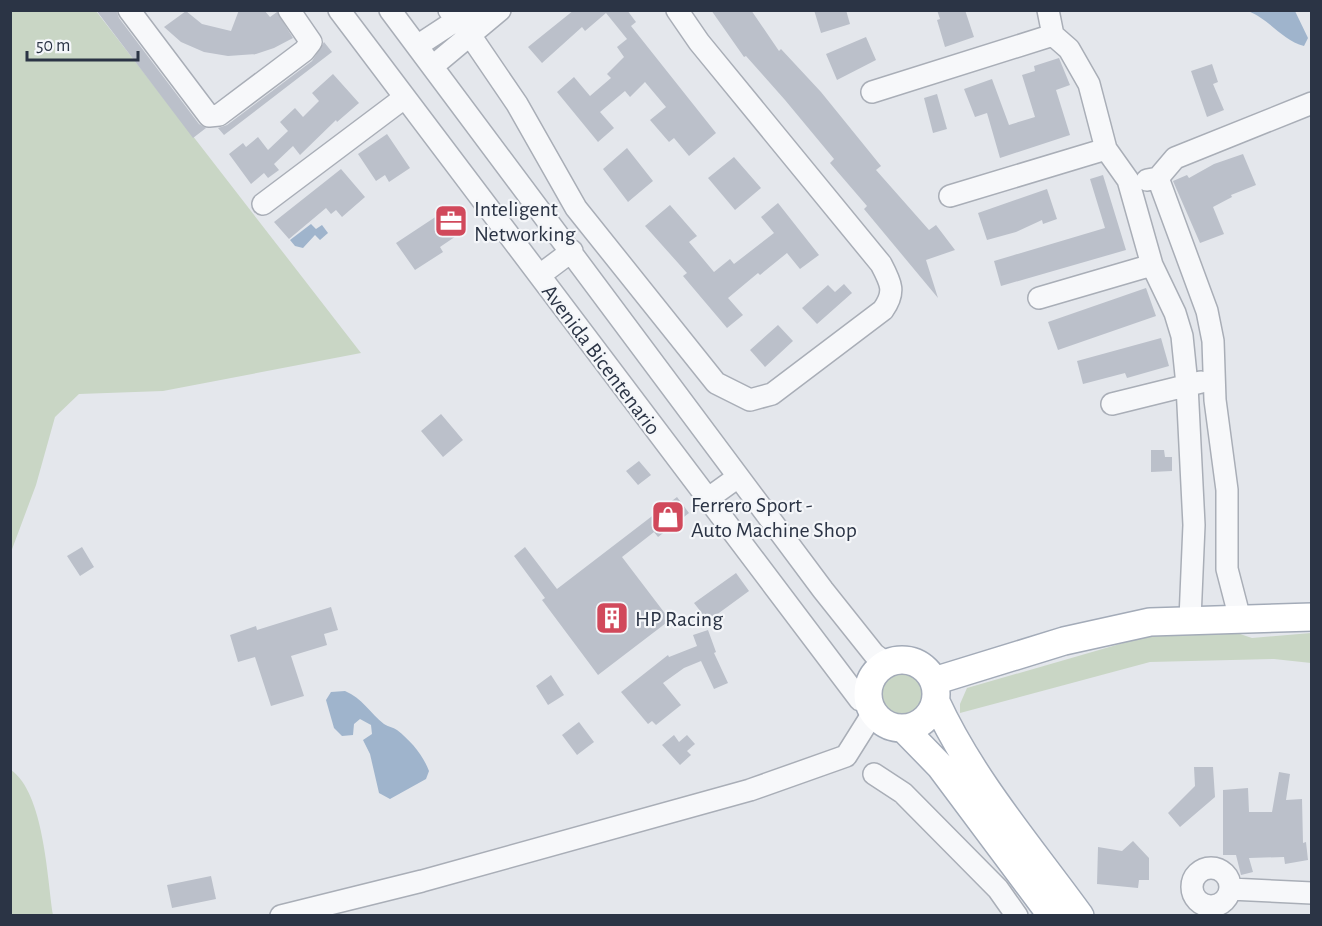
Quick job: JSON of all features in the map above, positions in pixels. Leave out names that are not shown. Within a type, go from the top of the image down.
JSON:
[{"type":"main road","points":[[903,729],[924,721],[935,691],[1064,641],[1149,622],[1311,617]]},
{"type":"main road","points":[[1052,915],[940,766],[903,729],[881,722],[871,708],[871,680],[886,663],[909,660],[928,671],[953,738],[970,766],[1080,915]]},
{"type":"street","points":[[129,10],[209,116],[219,115],[304,51],[311,42],[289,10]]},
{"type":"street","name":"Avenida Bicentenario","points":[[339,10],[540,275],[706,500],[860,700],[871,708]]},
{"type":"street","name":"Avenida Bicentenario","points":[[390,10],[823,590],[874,654],[886,663]]},
{"type":"street","points":[[417,46],[462,19],[500,10]]},
{"type":"street","points":[[462,19],[517,105],[576,208],[716,383],[750,400],[772,394],[883,310],[891,300],[893,288],[881,264],[699,42],[677,10]]},
{"type":"street","points":[[1048,10],[1053,35],[1069,49],[1089,84],[1106,149],[1128,180],[1152,265],[1175,313],[1182,336],[1187,385],[1194,525],[1190,619]]},
{"type":"street","points":[[433,66],[462,19]]},
{"type":"street","points":[[872,93],[1053,35]]},
{"type":"street","points":[[263,204],[404,98]]},
{"type":"street","points":[[1128,180],[1158,178],[1175,158],[1311,103]]},
{"type":"street","points":[[950,196],[1106,149]]},
{"type":"street","points":[[1158,178],[1207,310],[1216,378],[1215,400],[1227,490],[1227,569],[1240,619]]},
{"type":"street","points":[[540,275],[572,251]]},
{"type":"street","points":[[1039,298],[1152,265]]},
{"type":"street","points":[[1112,404],[1216,378]]},
{"type":"street","points":[[706,500],[738,477]]},
{"type":"street","points":[[1193,572],[1227,569]]},
{"type":"street","points":[[794,614],[801,602],[823,590]]},
{"type":"street","points":[[281,915],[422,880],[750,790],[846,756],[871,708]]},
{"type":"street","points":[[874,774],[903,793],[998,889],[1017,915]]},
{"type":"street","points":[[1227,902],[1311,893]]},
{"type":"green space","points":[[11,10],[96,11],[361,353],[163,391],[79,394],[55,417],[36,485],[11,552]]},
{"type":"green space","points":[[1231,631],[1252,638],[1311,633],[1311,663],[1274,659],[1150,662],[960,713],[960,704],[967,688],[1144,637],[1173,633]]},
{"type":"green space","points":[[897,672],[907,672],[919,679],[926,691],[926,701],[919,713],[907,720],[897,720],[882,709],[878,701],[878,691],[889,676]]},
{"type":"green space","points":[[11,770],[22,781],[31,797],[37,816],[46,858],[53,915],[11,915]]},
{"type":"water","points":[[1248,11],[1295,11],[1308,38],[1304,46],[1289,39],[1263,19]]},
{"type":"water","points":[[311,224],[316,229],[322,225],[328,233],[320,240],[315,235],[303,248],[295,246],[290,240]]},
{"type":"water","points":[[345,691],[412,744],[429,771],[426,779],[390,799],[379,793],[370,754],[363,740],[372,734],[371,725],[360,719],[354,724],[353,735],[342,736],[334,728],[326,700],[331,692]]},
{"type":"building","points":[[96,10],[116,10],[119,18],[199,124],[206,128],[193,138]]},
{"type":"building","points":[[239,10],[264,10],[270,17],[277,12],[293,38],[256,54],[228,56],[204,52],[181,42],[164,27],[186,11],[202,24],[231,31]]},
{"type":"building","points":[[574,10],[627,10],[636,22],[631,26],[716,133],[689,156],[674,138],[669,142],[650,120],[666,107],[645,82],[630,97],[625,91],[600,112],[614,128],[598,142],[557,92],[574,77],[590,96],[611,78],[607,74],[624,57],[617,47],[627,39],[606,13],[585,31],[582,27],[542,63],[528,47]]},
{"type":"building","points":[[711,10],[751,10],[779,51],[781,49],[821,92],[881,166],[876,170],[929,230],[936,225],[955,250],[926,260],[938,298],[864,209],[867,206],[830,163],[834,159],[785,100],[746,56],[744,57]]},
{"type":"building","points":[[814,10],[846,10],[850,24],[821,33]]},
{"type":"building","points":[[937,10],[965,10],[974,37],[945,47],[937,20],[940,19]]},
{"type":"building","points":[[866,37],[876,60],[837,80],[826,54]]},
{"type":"building","points":[[324,42],[332,52],[224,135],[218,128],[227,125],[312,61]]},
{"type":"building","points":[[1059,58],[1070,85],[1056,90],[1070,135],[1000,158],[987,113],[975,117],[964,89],[992,79],[1009,125],[1035,117],[1022,75],[1035,71],[1034,66]]},
{"type":"building","points":[[1212,64],[1218,82],[1213,84],[1224,110],[1207,117],[1191,71]]},
{"type":"building","points":[[333,74],[359,103],[337,122],[336,120],[300,155],[293,146],[274,164],[279,170],[268,178],[264,173],[251,184],[229,154],[243,143],[246,147],[258,137],[268,150],[288,131],[280,122],[295,108],[303,117],[319,101],[312,93]]},
{"type":"building","points":[[937,94],[947,129],[933,133],[924,98]]},
{"type":"building","points":[[387,134],[410,168],[389,182],[385,175],[376,181],[358,154]]},
{"type":"building","points":[[627,148],[653,181],[628,202],[603,169]]},
{"type":"building","points":[[1243,154],[1256,185],[1231,195],[1232,197],[1213,207],[1224,234],[1200,243],[1173,181],[1187,175],[1189,178],[1214,164]]},
{"type":"building","points":[[734,157],[761,188],[735,210],[708,178]]},
{"type":"building","points":[[341,169],[365,197],[342,217],[336,210],[331,214],[326,208],[289,239],[274,222]]},
{"type":"building","points":[[1103,175],[1126,250],[1001,286],[994,261],[1105,228],[1090,179]]},
{"type":"building","points":[[1047,189],[1057,219],[1043,224],[1042,220],[1016,232],[987,240],[978,213]]},
{"type":"building","points":[[778,203],[819,255],[800,269],[787,253],[760,275],[758,273],[728,298],[743,315],[727,328],[683,276],[687,273],[645,226],[670,205],[697,236],[689,242],[714,272],[730,259],[734,264],[774,233],[761,217]]},
{"type":"building","points":[[446,210],[462,232],[440,247],[443,252],[415,270],[396,243]]},
{"type":"building","points":[[844,284],[852,293],[817,324],[802,308],[828,285],[835,292]]},
{"type":"building","points":[[1146,288],[1156,316],[1058,350],[1048,322]]},
{"type":"building","points":[[778,325],[793,341],[765,367],[750,350]]},
{"type":"building","points":[[1161,338],[1169,366],[1127,378],[1125,373],[1083,384],[1077,361]]},
{"type":"building","points":[[441,414],[463,440],[443,457],[421,431]]},
{"type":"building","points":[[1151,450],[1164,450],[1165,457],[1172,457],[1172,471],[1151,472]]},
{"type":"building","points":[[639,461],[651,475],[638,485],[626,471]]},
{"type":"building","name":"HP Racing","points":[[677,497],[689,513],[658,537],[654,532],[622,557],[670,620],[598,675],[542,600],[545,598],[514,556],[525,547],[557,589]]},
{"type":"building","points":[[82,547],[94,567],[80,576],[67,556]]},
{"type":"building","points":[[736,573],[749,591],[708,621],[694,603]]},
{"type":"building","points":[[331,607],[338,630],[324,634],[327,645],[291,656],[304,696],[271,706],[255,657],[238,662],[230,635],[256,626],[257,630]]},
{"type":"building","points":[[708,630],[716,652],[714,653],[728,683],[714,689],[701,661],[684,668],[663,683],[681,705],[656,725],[652,721],[648,724],[621,692],[668,655],[669,657],[697,646],[693,635]]},
{"type":"building","points":[[551,675],[564,695],[548,705],[536,686]]},
{"type":"building","points":[[579,722],[594,742],[577,755],[562,735]]},
{"type":"building","points":[[674,735],[679,742],[687,735],[695,744],[687,751],[691,755],[680,765],[662,745]]},
{"type":"building","points":[[1194,767],[1213,767],[1215,797],[1180,827],[1168,813],[1195,786]]},
{"type":"building","points":[[1279,772],[1290,774],[1286,800],[1302,799],[1303,843],[1306,842],[1308,860],[1285,864],[1284,857],[1249,858],[1253,872],[1241,875],[1236,855],[1223,855],[1223,790],[1248,788],[1249,812],[1272,812]]},
{"type":"building","points":[[1133,841],[1149,858],[1149,880],[1139,880],[1138,888],[1097,884],[1098,847],[1122,851]]},
{"type":"building","points":[[211,876],[216,899],[172,908],[167,885]]},
{"type":"place","name":"Inteligent Networking","points":[[451,221]]},
{"type":"place","name":"Ferrero Sport - Auto Machine Shop","points":[[668,517]]},
{"type":"place","name":"HP Racing","points":[[612,618]]}]
